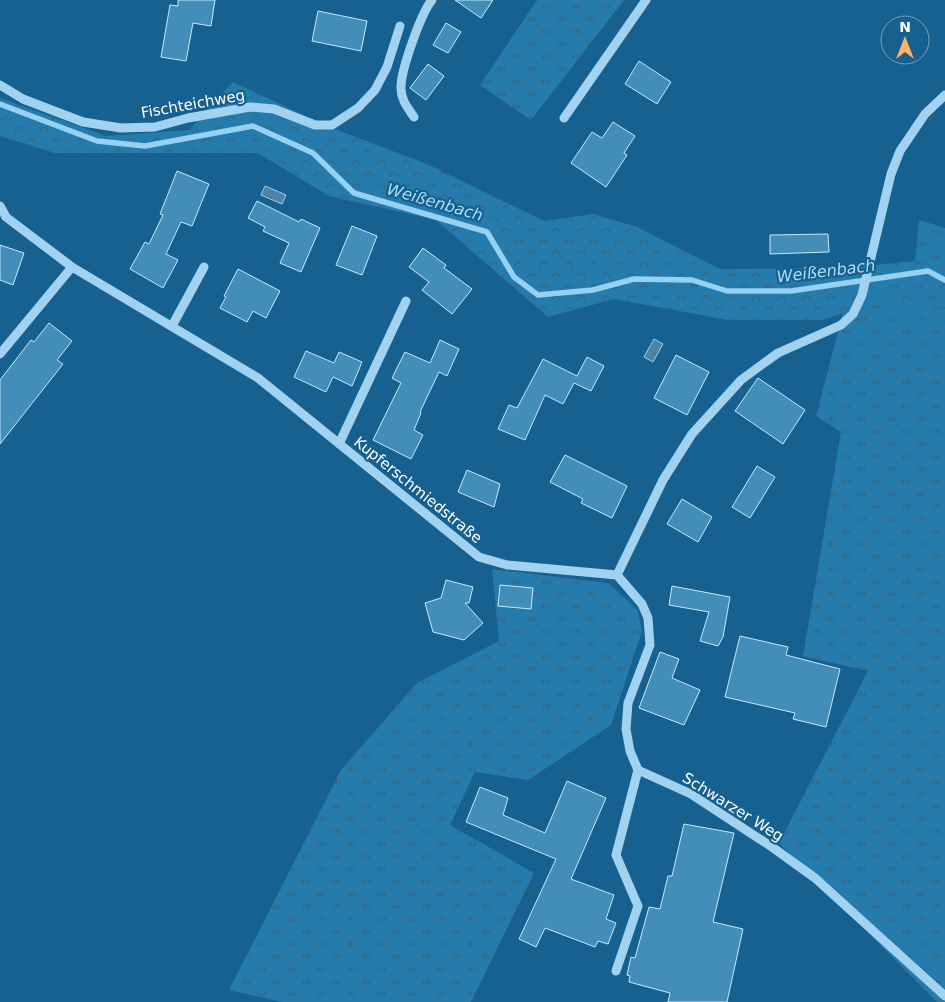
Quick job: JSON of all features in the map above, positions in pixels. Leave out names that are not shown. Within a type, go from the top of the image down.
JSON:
[{"type":"street","points":[[414,117],[402,99],[401,80],[416,31],[432,0]]},
{"type":"street","points":[[564,118],[646,0]]},
{"type":"street","name":"Fischteichweg","points":[[0,85],[22,99],[83,122],[121,128],[156,127],[188,118],[250,107],[274,109],[315,125],[332,125],[358,108],[375,90],[387,67],[400,26]]},
{"type":"street","points":[[616,971],[638,906],[616,854],[638,770],[630,751],[626,729],[628,703],[650,645],[648,618],[642,604],[617,576],[662,480],[692,434],[741,380],[778,353],[841,325],[852,314],[862,295],[891,174],[900,151],[925,114],[945,94]]},
{"type":"street","name":"Kupferschmiedstraße","points":[[0,206],[6,218],[72,267],[258,378],[479,557],[507,565],[617,576]]},
{"type":"street","points":[[0,354],[72,267]]},
{"type":"street","points":[[172,326],[204,267]]},
{"type":"street","points":[[339,444],[406,301]]},
{"type":"street","name":"Schwarzer Weg","points":[[638,770],[690,794],[772,847],[808,873],[945,996]]},
{"type":"green space","points":[[537,0],[624,0],[531,120],[480,85]]},
{"type":"green space","points":[[233,82],[329,127],[427,164],[544,221],[593,214],[637,227],[720,269],[846,268],[915,261],[945,269],[945,323],[931,298],[905,310],[880,292],[843,313],[823,320],[728,320],[614,299],[548,317],[436,220],[329,196],[258,153],[55,153],[0,136],[0,98],[106,136],[189,130]]},
{"type":"green space","points":[[919,220],[945,228],[945,269],[915,261]]},
{"type":"green space","points":[[880,292],[905,310],[931,298],[945,323],[945,1002],[937,1002],[779,843],[868,671],[803,656],[841,432],[816,416],[843,313]]},
{"type":"green space","points":[[492,569],[608,583],[637,609],[642,631],[611,725],[528,780],[475,772],[450,825],[534,873],[471,1002],[282,1002],[229,990],[341,770],[417,683],[499,641]]},
{"type":"water","points":[[265,186],[286,195],[282,204],[261,195]]},
{"type":"water","points":[[654,339],[663,344],[653,362],[644,357]]},
{"type":"building","points":[[178,0],[215,0],[211,26],[193,23],[186,61],[161,57],[170,5],[178,6]]},
{"type":"building","points":[[455,0],[493,0],[481,18]]},
{"type":"building","points":[[318,11],[367,21],[361,51],[312,41]]},
{"type":"building","points":[[446,23],[461,32],[448,53],[433,45]]},
{"type":"building","points":[[639,61],[671,82],[657,104],[625,84]]},
{"type":"building","points":[[428,64],[444,76],[426,100],[410,88]]},
{"type":"building","points":[[613,122],[635,136],[624,153],[627,155],[606,187],[571,163],[592,132],[602,138]]},
{"type":"building","points":[[177,171],[209,184],[192,226],[181,222],[166,254],[178,260],[163,288],[130,269],[145,242],[149,244],[163,215],[160,214]]},
{"type":"building","points":[[257,201],[299,222],[301,219],[320,228],[301,272],[280,263],[289,243],[263,231],[265,227],[248,218]]},
{"type":"building","points":[[352,226],[377,236],[362,275],[336,265]]},
{"type":"building","points":[[828,234],[829,252],[770,254],[770,235]]},
{"type":"building","points":[[0,245],[24,253],[13,285],[0,280]]},
{"type":"building","points":[[423,248],[446,265],[444,268],[472,289],[452,314],[422,290],[429,282],[409,267]]},
{"type":"building","points":[[238,269],[280,291],[266,318],[253,311],[247,322],[220,308]]},
{"type":"building","points":[[49,323],[72,341],[57,360],[63,364],[0,444],[0,380],[31,340],[34,342]]},
{"type":"building","points":[[440,340],[459,349],[447,376],[439,372],[420,412],[414,430],[423,435],[411,459],[373,440],[401,383],[392,378],[405,352],[430,363]]},
{"type":"building","points":[[306,351],[334,363],[339,352],[362,362],[352,386],[333,377],[326,392],[294,377]]},
{"type":"building","points":[[676,355],[709,372],[687,415],[654,398]]},
{"type":"building","points":[[587,357],[604,366],[591,391],[574,383],[563,404],[545,395],[525,440],[498,429],[509,405],[517,408],[543,359],[577,376]]},
{"type":"building","points":[[758,378],[805,410],[783,444],[735,411]]},
{"type":"building","points":[[565,455],[627,486],[612,518],[581,503],[583,499],[550,482]]},
{"type":"building","points":[[757,466],[775,477],[750,518],[732,507]]},
{"type":"building","points":[[467,470],[500,484],[494,507],[458,492]]},
{"type":"building","points":[[682,499],[712,517],[698,542],[667,524]]},
{"type":"building","points":[[446,580],[473,587],[469,603],[465,603],[483,623],[464,640],[433,632],[425,603],[441,598]]},
{"type":"building","points":[[500,585],[533,588],[531,609],[498,606]]},
{"type":"building","points":[[672,586],[730,597],[723,637],[718,646],[700,641],[709,612],[669,605]]},
{"type":"building","points":[[740,636],[788,647],[786,655],[840,669],[826,727],[793,719],[795,713],[725,697]]},
{"type":"building","points":[[660,652],[679,659],[672,678],[700,690],[684,725],[639,708]]},
{"type":"building","points":[[567,781],[606,798],[571,879],[614,895],[606,919],[616,923],[608,944],[598,941],[595,947],[545,928],[536,947],[519,939],[556,859],[466,822],[480,787],[508,798],[503,815],[545,833]]},
{"type":"building","points":[[684,824],[734,833],[713,922],[743,929],[727,1002],[668,1002],[670,993],[629,982],[630,976],[627,975],[631,957],[635,958],[649,907],[660,909],[668,876],[672,876]]},
{"type":"waterway","name":"Weißenbach","points":[[0,104],[97,141],[145,146],[253,126],[313,153],[354,193],[487,232],[514,277],[538,295],[593,290],[634,279],[692,280],[727,291],[791,291],[928,271],[945,280]]}]
